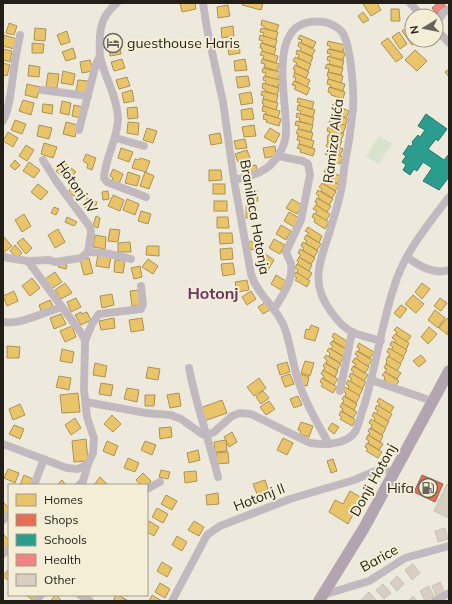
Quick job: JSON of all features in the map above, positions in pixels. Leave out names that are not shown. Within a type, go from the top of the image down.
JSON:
[{"type":"main road","name":"Donji Hotonj","points":[[321,598],[364,528],[449,371]]},
{"type":"street","name":"Branilaca Hotonja","points":[[203,3],[207,29],[224,102],[234,180],[251,274],[254,284],[280,317],[286,332],[299,385],[329,444]]},
{"type":"street","points":[[446,3],[449,8]]},
{"type":"street","points":[[113,4],[103,19],[99,45],[100,56],[116,104],[118,118],[116,138],[104,171],[104,178],[107,182],[146,197]]},
{"type":"street","name":"Ramiza Alića","points":[[234,180],[256,174],[269,168],[283,146],[286,132],[283,61],[285,43],[292,32],[302,24],[318,21],[326,22],[338,28],[343,33],[348,48],[353,107],[340,198],[321,257],[318,278],[321,293],[327,306],[340,322],[352,332],[381,341]]},
{"type":"street","points":[[3,121],[10,96],[20,35]]},
{"type":"street","points":[[79,130],[96,64],[100,56]]},
{"type":"street","points":[[42,90],[88,96]]},
{"type":"street","points":[[116,138],[144,146]]},
{"type":"street","points":[[274,309],[282,297],[291,271],[291,264],[286,252],[301,220],[310,175],[308,164],[303,161],[278,156]]},
{"type":"street","name":"Hotonj IV","points":[[43,160],[56,181],[90,227],[91,232],[88,252]]},
{"type":"street","points":[[86,402],[146,414],[171,414],[181,419],[202,434],[214,432],[232,416],[240,413],[251,414],[310,443],[321,445],[346,440],[356,432],[371,380],[393,289],[398,275],[406,258],[449,197]]},
{"type":"street","points":[[3,256],[13,260],[49,260],[55,262],[81,258],[88,252],[105,253],[131,258]]},
{"type":"street","points":[[406,258],[429,270],[439,272],[449,270]]},
{"type":"street","points":[[28,261],[82,334],[85,341]]},
{"type":"street","points":[[80,484],[83,481],[93,453],[94,438],[87,417],[84,390],[85,341],[92,324],[99,314],[141,308],[143,304],[141,286]]},
{"type":"street","points":[[3,322],[18,322],[62,307]]},
{"type":"street","points":[[340,390],[352,332]]},
{"type":"street","points":[[189,368],[197,404],[207,434],[218,477]]},
{"type":"street","points":[[371,380],[432,400]]},
{"type":"street","points":[[3,444],[72,469],[78,469],[88,464]]},
{"type":"street","points":[[35,484],[38,479],[44,459]]},
{"type":"street","name":"Hotonj II","points":[[172,601],[207,535],[220,526],[290,498],[354,480],[373,472],[385,470],[393,474]]},
{"type":"street","points":[[148,489],[160,482]]},
{"type":"street","name":"Barice","points":[[321,598],[369,581],[405,558],[449,546]]},
{"type":"street","points":[[435,601],[449,593]]},
{"type":"green space","points":[[379,136],[392,144],[379,164],[366,156]]},
{"type":"building: Homes","points":[[180,3],[195,3],[196,9],[182,12]]},
{"type":"building: Homes","points":[[243,3],[263,3],[261,10],[242,5]]},
{"type":"building: Homes","points":[[377,3],[381,10],[371,16],[363,4]]},
{"type":"building: Homes","points":[[228,5],[230,16],[218,18],[217,7]]},
{"type":"building: Homes","points":[[391,9],[399,9],[400,21],[391,21]]},
{"type":"building: Homes","points":[[363,12],[369,20],[363,23],[358,16]]},
{"type":"building: Homes","points":[[262,20],[279,25],[276,32],[264,28],[264,26],[261,25]]},
{"type":"building: Homes","points":[[9,23],[17,26],[14,35],[6,33]]},
{"type":"building: Homes","points":[[233,26],[234,36],[222,38],[221,28]]},
{"type":"building: Homes","points":[[35,28],[46,29],[45,41],[34,40]]},
{"type":"building: Homes","points":[[261,28],[278,32],[276,40],[263,36],[264,33],[260,32]]},
{"type":"building: Homes","points":[[67,31],[70,42],[61,45],[57,35]]},
{"type":"building: Homes","points":[[399,32],[404,40],[404,46],[400,49],[392,37]]},
{"type":"building: Homes","points":[[4,35],[17,39],[14,49],[3,46]]},
{"type":"building: Homes","points":[[260,35],[277,40],[275,47],[262,43],[263,41],[259,40]]},
{"type":"building: Homes","points":[[300,35],[316,42],[313,48],[301,43],[302,40],[298,39]]},
{"type":"building: Homes","points":[[388,38],[403,57],[396,62],[381,43]]},
{"type":"building: Homes","points":[[328,41],[345,45],[343,52],[330,49],[330,46],[327,45]]},
{"type":"building: Homes","points":[[299,42],[315,50],[312,56],[300,51],[301,48],[298,46]]},
{"type":"building: Homes","points":[[32,43],[44,44],[43,53],[32,53]]},
{"type":"building: Homes","points":[[119,43],[121,54],[110,56],[109,44]]},
{"type":"building: Homes","points":[[239,43],[240,53],[229,55],[227,45]]},
{"type":"building: Homes","points":[[261,43],[276,48],[274,55],[262,51],[262,48],[260,48]]},
{"type":"building: Homes","points":[[73,48],[76,58],[66,61],[62,52]]},
{"type":"building: Homes","points":[[3,49],[12,51],[10,62],[3,60]]},
{"type":"building: Homes","points":[[328,49],[345,53],[343,60],[330,57],[331,54],[327,53]]},
{"type":"building: Homes","points":[[297,50],[313,57],[310,64],[298,58],[299,55],[296,54]]},
{"type":"building: Homes","points":[[415,50],[427,61],[417,71],[405,60]]},
{"type":"building: Homes","points":[[262,51],[278,56],[276,63],[263,59],[264,56],[260,55]]},
{"type":"building: Homes","points":[[328,56],[344,61],[342,68],[329,64],[330,61],[327,60]]},
{"type":"building: Homes","points":[[295,57],[311,64],[308,71],[296,65],[297,63],[293,61]]},
{"type":"building: Homes","points":[[122,59],[125,68],[114,71],[111,62]]},
{"type":"building: Homes","points":[[245,59],[247,70],[235,71],[234,61]]},
{"type":"building: Homes","points":[[262,59],[279,64],[277,71],[264,67],[265,64],[261,63]]},
{"type":"building: Homes","points":[[90,60],[93,71],[82,73],[80,62]]},
{"type":"building: Homes","points":[[3,63],[10,65],[7,76],[3,75]]},
{"type":"building: Homes","points":[[327,64],[343,68],[341,75],[328,72],[329,69],[325,68]]},
{"type":"building: Homes","points":[[29,65],[40,67],[39,77],[28,76]]},
{"type":"building: Homes","points":[[295,65],[309,72],[306,78],[294,73],[295,70],[293,69]]},
{"type":"building: Homes","points":[[263,68],[280,72],[278,80],[265,76],[266,73],[262,72]]},
{"type":"building: Homes","points":[[449,69],[449,77],[445,72]]},
{"type":"building: Homes","points":[[63,71],[75,74],[73,85],[61,83]]},
{"type":"building: Homes","points":[[328,72],[343,76],[341,83],[328,79]]},
{"type":"building: Homes","points":[[48,73],[59,74],[57,88],[46,87]]},
{"type":"building: Homes","points":[[295,73],[310,80],[307,87],[295,81],[296,78],[293,77]]},
{"type":"building: Homes","points":[[248,76],[250,86],[238,88],[236,77]]},
{"type":"building: Homes","points":[[264,76],[280,80],[278,87],[265,84],[266,81],[263,80]]},
{"type":"building: Homes","points":[[127,77],[130,86],[119,89],[116,80]]},
{"type":"building: Homes","points":[[328,79],[345,84],[343,91],[330,87],[331,85],[327,84]]},
{"type":"building: Homes","points":[[78,80],[88,81],[86,93],[76,91]]},
{"type":"building: Homes","points":[[294,81],[310,88],[307,95],[294,89],[296,86],[292,85]]},
{"type":"building: Homes","points":[[263,83],[279,88],[277,95],[265,91],[265,89],[262,88]]},
{"type":"building: Homes","points":[[27,84],[40,87],[37,98],[25,95]]},
{"type":"building: Homes","points":[[329,87],[345,92],[343,99],[331,95],[331,93],[328,92]]},
{"type":"building: Homes","points":[[132,90],[134,101],[124,103],[122,93]]},
{"type":"building: Homes","points":[[262,91],[278,95],[276,103],[263,99],[264,96],[261,95]]},
{"type":"building: Homes","points":[[251,92],[253,103],[241,105],[239,94]]},
{"type":"building: Homes","points":[[298,98],[314,102],[312,109],[299,106],[300,103],[297,102]]},
{"type":"building: Homes","points":[[263,99],[278,103],[276,110],[263,106]]},
{"type":"building: Homes","points":[[23,100],[34,103],[31,115],[19,111]]},
{"type":"building: Homes","points":[[62,101],[71,103],[69,115],[60,113]]},
{"type":"building: Homes","points":[[43,104],[53,105],[52,114],[42,112]]},
{"type":"building: Homes","points":[[333,104],[349,111],[346,118],[334,112],[335,110],[331,108]]},
{"type":"building: Homes","points":[[74,105],[83,107],[81,118],[72,116]]},
{"type":"building: Homes","points":[[298,105],[315,110],[313,117],[300,114],[301,111],[297,110]]},
{"type":"building: Homes","points":[[263,106],[280,111],[278,118],[265,114],[266,112],[262,111]]},
{"type":"building: Homes","points":[[137,107],[138,118],[128,119],[127,108]]},
{"type":"building: Homes","points":[[252,108],[254,119],[242,120],[241,110]]},
{"type":"building: Homes","points":[[332,112],[348,119],[345,126],[333,120],[334,118],[330,116]]},
{"type":"building: Homes","points":[[297,113],[314,118],[312,125],[299,121],[300,118],[296,117]]},
{"type":"building: Homes","points":[[264,114],[281,119],[279,126],[266,122],[267,120],[263,119]]},
{"type":"building: Homes","points":[[330,119],[346,126],[343,133],[331,128],[332,125],[329,123]]},
{"type":"building: Homes","points":[[15,120],[26,124],[22,134],[11,130]]},
{"type":"building: Homes","points":[[296,121],[313,125],[311,132],[298,129],[299,126],[295,125]]},
{"type":"building: Homes","points":[[66,122],[78,125],[75,137],[63,134]]},
{"type":"building: Homes","points":[[128,122],[139,123],[138,135],[127,133]]},
{"type":"building: Homes","points":[[39,125],[52,128],[49,139],[37,136]]},
{"type":"building: Homes","points":[[254,125],[256,136],[244,137],[242,127]]},
{"type":"building: Homes","points":[[328,127],[344,134],[341,140],[329,135],[330,132],[327,131]]},
{"type":"building: Homes","points":[[147,128],[157,131],[153,143],[143,140]]},
{"type":"building: Homes","points":[[270,128],[280,134],[275,143],[264,137]]},
{"type":"building: Homes","points":[[298,129],[313,133],[311,140],[298,136],[296,133]]},
{"type":"building: Homes","points":[[8,132],[18,138],[13,147],[3,141]]},
{"type":"building: Homes","points":[[220,133],[222,143],[211,145],[209,135]]},
{"type":"building: Homes","points":[[328,135],[342,141],[339,148],[327,142]]},
{"type":"building: Homes","points":[[298,136],[314,141],[312,148],[299,144],[300,141],[297,140]]},
{"type":"building: Homes","points":[[245,139],[247,148],[236,149],[234,141]]},
{"type":"building: Homes","points":[[328,142],[343,149],[340,156],[328,150],[329,148],[326,146]]},
{"type":"building: Homes","points":[[44,143],[57,147],[53,158],[41,154]]},
{"type":"building: Homes","points":[[299,144],[315,149],[313,156],[300,152],[301,149],[297,148]]},
{"type":"building: Homes","points":[[26,145],[34,150],[27,161],[19,156]]},
{"type":"building: Homes","points":[[275,146],[276,156],[265,158],[263,148]]},
{"type":"building: Homes","points":[[121,148],[133,152],[129,162],[118,158]]},
{"type":"building: Homes","points":[[247,150],[250,158],[238,162],[235,154]]},
{"type":"building: Homes","points":[[327,150],[343,157],[340,164],[327,158],[329,156],[325,154]]},
{"type":"building: Homes","points":[[86,154],[96,158],[92,170],[87,168],[88,164],[83,161]]},
{"type":"building: Homes","points":[[140,158],[150,161],[146,172],[132,168],[135,159],[139,160]]},
{"type":"building: Homes","points":[[15,160],[20,165],[15,170],[10,166]]},
{"type":"building: Homes","points":[[29,162],[40,170],[34,178],[23,171]]},
{"type":"building: Homes","points":[[64,162],[76,172],[68,181],[56,171]]},
{"type":"building: Homes","points":[[256,165],[258,176],[246,177],[244,167]]},
{"type":"building: Homes","points":[[326,168],[341,177],[337,184],[325,177],[327,174],[324,172]]},
{"type":"building: Homes","points":[[113,169],[123,174],[119,184],[112,181],[113,178],[110,176]]},
{"type":"building: Homes","points":[[209,170],[221,170],[222,180],[209,181]]},
{"type":"building: Homes","points":[[128,172],[140,176],[137,186],[125,183]]},
{"type":"building: Homes","points":[[145,172],[154,176],[149,189],[140,186]]},
{"type":"building: Homes","points":[[324,176],[339,185],[335,191],[324,184],[325,182],[322,180]]},
{"type":"building: Homes","points":[[73,183],[83,189],[79,198],[68,193]]},
{"type":"building: Homes","points":[[322,183],[336,192],[332,198],[321,191],[322,189],[319,187]]},
{"type":"building: Homes","points":[[38,184],[48,192],[41,200],[31,192]]},
{"type":"building: Homes","points":[[213,184],[225,184],[225,194],[213,194]]},
{"type":"building: Homes","points":[[257,190],[258,201],[246,202],[245,192]]},
{"type":"building: Homes","points":[[318,190],[333,199],[329,205],[318,198],[319,196],[316,194]]},
{"type":"building: Homes","points":[[108,191],[109,199],[103,200],[102,192]]},
{"type":"building: Homes","points":[[113,195],[124,200],[120,211],[108,206]]},
{"type":"building: Homes","points":[[87,198],[97,202],[94,211],[84,207]]},
{"type":"building: Homes","points":[[317,198],[331,206],[327,212],[316,205],[317,203],[315,202]]},
{"type":"building: Homes","points":[[127,199],[139,204],[135,215],[123,210]]},
{"type":"building: Homes","points":[[292,199],[302,205],[297,214],[286,208]]},
{"type":"building: Homes","points":[[214,201],[227,201],[227,211],[214,211]]},
{"type":"building: Homes","points":[[316,205],[330,214],[326,221],[315,214],[317,211],[313,209]]},
{"type":"building: Homes","points":[[246,206],[256,206],[256,218],[246,218]]},
{"type":"building: Homes","points":[[54,207],[59,209],[56,215],[51,213]]},
{"type":"building: Homes","points":[[141,211],[151,214],[148,224],[138,221]]},
{"type":"building: Homes","points":[[289,212],[299,218],[294,227],[284,221]]},
{"type":"building: Homes","points":[[314,213],[329,222],[325,229],[314,222],[315,219],[312,217]]},
{"type":"building: Homes","points":[[24,214],[31,226],[22,232],[15,220]]},
{"type":"building: Homes","points":[[96,216],[100,218],[98,228],[93,226]]},
{"type":"building: Homes","points":[[67,217],[77,222],[74,226],[65,222]]},
{"type":"building: Homes","points":[[217,217],[228,217],[229,228],[217,228]]},
{"type":"building: Homes","points":[[281,225],[291,231],[286,240],[276,234]]},
{"type":"building: Homes","points":[[308,227],[322,236],[319,243],[307,235],[309,233],[305,231]]},
{"type":"building: Homes","points":[[58,229],[65,242],[55,248],[48,235]]},
{"type":"building: Homes","points":[[110,229],[120,230],[118,242],[108,241]]},
{"type":"building: Homes","points":[[219,233],[232,233],[233,243],[220,244]]},
{"type":"building: Homes","points":[[95,235],[106,237],[105,249],[93,247]]},
{"type":"building: Homes","points":[[306,235],[321,244],[317,250],[305,243],[307,241],[304,239]]},
{"type":"building: Homes","points":[[3,236],[12,246],[3,253]]},
{"type":"building: Homes","points":[[23,238],[32,248],[26,254],[17,243]]},
{"type":"building: Homes","points":[[274,239],[285,245],[280,254],[269,248]]},
{"type":"building: Homes","points":[[257,240],[259,248],[250,250],[248,242]]},
{"type":"building: Homes","points":[[130,242],[131,252],[118,252],[118,243]]},
{"type":"building: Homes","points":[[303,242],[318,251],[314,257],[302,250],[304,248],[301,246]]},
{"type":"building: Homes","points":[[15,245],[22,253],[17,258],[10,251]]},
{"type":"building: Homes","points":[[147,246],[159,246],[159,256],[146,255]]},
{"type":"building: Homes","points":[[232,248],[233,259],[221,260],[220,249]]},
{"type":"building: Homes","points":[[300,249],[315,258],[311,264],[299,257],[301,255],[298,253]]},
{"type":"building: Homes","points":[[98,254],[111,257],[109,268],[96,266]]},
{"type":"building: Homes","points":[[265,254],[274,260],[268,270],[259,264]]},
{"type":"building: Homes","points":[[299,257],[312,265],[309,271],[297,264],[299,262],[297,261]]},
{"type":"building: Homes","points":[[89,258],[93,273],[84,275],[80,260]]},
{"type":"building: Homes","points":[[148,259],[158,266],[153,274],[142,267]]},
{"type":"building: Homes","points":[[115,260],[125,261],[123,273],[114,272]]},
{"type":"building: Homes","points":[[60,263],[67,265],[66,269],[58,267]]},
{"type":"building: Homes","points":[[233,263],[235,274],[223,276],[221,264]]},
{"type":"building: Homes","points":[[297,264],[312,273],[308,280],[297,273],[298,270],[295,268]]},
{"type":"building: Homes","points":[[140,266],[142,277],[134,279],[131,268]]},
{"type":"building: Homes","points":[[55,272],[62,282],[51,289],[45,279]]},
{"type":"building: Homes","points":[[296,272],[310,281],[307,287],[295,280],[297,278],[294,276]]},
{"type":"building: Homes","points":[[276,275],[286,281],[281,290],[271,284]]},
{"type":"building: Homes","points":[[32,278],[40,288],[30,296],[22,286]]},
{"type":"building: Homes","points":[[247,280],[249,290],[237,292],[235,282]]},
{"type":"building: Homes","points":[[65,283],[72,293],[61,299],[55,290]]},
{"type":"building: Homes","points":[[422,283],[430,289],[422,299],[415,292]]},
{"type":"building: Homes","points":[[139,290],[141,305],[132,306],[130,291]]},
{"type":"building: Homes","points":[[14,291],[18,301],[7,306],[3,296]]},
{"type":"building: Homes","points":[[251,291],[256,299],[247,305],[242,297]]},
{"type":"building: Homes","points":[[112,294],[114,305],[102,308],[100,296]]},
{"type":"building: Homes","points":[[413,295],[424,304],[416,313],[405,304]]},
{"type":"building: Homes","points":[[76,298],[81,307],[71,312],[67,302]]},
{"type":"building: Homes","points":[[440,298],[447,303],[441,311],[434,306]]},
{"type":"building: Homes","points":[[50,300],[55,311],[43,316],[39,305]]},
{"type":"building: Homes","points":[[266,302],[270,310],[263,314],[258,307]]},
{"type":"building: Homes","points":[[401,305],[407,309],[400,318],[394,313]]},
{"type":"building: Homes","points":[[435,310],[445,318],[438,328],[428,320]]},
{"type":"building: Homes","points":[[81,312],[82,314],[87,312],[91,320],[81,325],[75,315]]},
{"type":"building: Homes","points":[[61,314],[66,324],[54,329],[50,318]]},
{"type":"building: Homes","points":[[114,318],[115,328],[101,330],[99,321]]},
{"type":"building: Homes","points":[[142,318],[144,330],[131,332],[129,320]]},
{"type":"building: Homes","points":[[447,318],[449,320],[448,335],[439,328]]},
{"type":"building: Homes","points":[[311,325],[319,328],[315,341],[304,338],[306,329],[309,330]]},
{"type":"building: Homes","points":[[72,326],[76,337],[65,342],[60,331]]},
{"type":"building: Homes","points":[[397,327],[411,336],[407,342],[396,335],[397,332],[394,330]]},
{"type":"building: Homes","points":[[429,327],[437,334],[428,344],[421,337]]},
{"type":"building: Homes","points":[[334,333],[348,342],[345,348],[333,341],[335,339],[332,337]]},
{"type":"building: Homes","points":[[395,334],[409,343],[406,350],[394,342],[396,340],[392,338]]},
{"type":"building: Homes","points":[[332,341],[347,350],[343,356],[331,349],[333,346],[330,344]]},
{"type":"building: Homes","points":[[392,341],[407,350],[403,357],[391,350],[393,347],[390,345]]},
{"type":"building: Homes","points":[[359,343],[374,352],[370,358],[358,351],[360,349],[357,347]]},
{"type":"building: Homes","points":[[7,346],[20,347],[19,358],[7,358]]},
{"type":"building: Homes","points":[[329,348],[344,357],[340,363],[329,356],[330,353],[327,351]]},
{"type":"building: Homes","points":[[389,348],[404,357],[400,364],[388,357],[390,354],[387,352]]},
{"type":"building: Homes","points":[[62,349],[74,352],[72,363],[60,361]]},
{"type":"building: Homes","points":[[357,351],[372,360],[368,366],[356,359],[358,356],[355,354]]},
{"type":"building: Homes","points":[[326,355],[341,364],[337,370],[326,363],[327,360],[324,358]]},
{"type":"building: Homes","points":[[421,355],[426,361],[419,367],[413,361]]},
{"type":"building: Homes","points":[[388,356],[401,364],[397,371],[386,364]]},
{"type":"building: Homes","points":[[355,358],[369,367],[365,373],[354,366],[356,364],[352,362]]},
{"type":"building: Homes","points":[[305,361],[314,363],[310,376],[301,373]]},
{"type":"building: Homes","points":[[287,362],[290,372],[280,375],[277,365]]},
{"type":"building: Homes","points":[[95,363],[107,366],[105,377],[93,375]]},
{"type":"building: Homes","points":[[325,363],[338,371],[335,377],[323,370],[325,368],[323,366]]},
{"type":"building: Homes","points":[[386,364],[401,373],[397,379],[385,372],[387,369],[384,368]]},
{"type":"building: Homes","points":[[353,366],[368,375],[364,381],[352,374],[354,372],[351,370]]},
{"type":"building: Homes","points":[[148,367],[160,369],[158,380],[146,378]]},
{"type":"building: Homes","points":[[323,370],[338,379],[334,385],[323,378],[324,376],[321,374]]},
{"type":"building: Homes","points":[[385,372],[399,381],[395,387],[384,380],[385,377],[382,375]]},
{"type":"building: Homes","points":[[351,373],[366,382],[362,389],[350,382],[352,379],[349,377]]},
{"type":"building: Homes","points":[[290,374],[294,384],[285,387],[281,377]]},
{"type":"building: Homes","points":[[301,374],[309,377],[307,386],[299,384]]},
{"type":"building: Homes","points":[[59,376],[71,378],[69,390],[56,387]]},
{"type":"building: Homes","points":[[259,378],[266,388],[254,396],[247,387]]},
{"type":"building: Homes","points":[[322,378],[337,387],[333,393],[321,386],[323,384],[320,382]]},
{"type":"building: Homes","points":[[348,380],[363,389],[359,396],[348,389],[349,386],[346,384]]},
{"type":"building: Homes","points":[[101,383],[113,385],[111,396],[99,394]]},
{"type":"building: Homes","points":[[345,387],[360,396],[356,403],[345,396],[346,393],[343,391]]},
{"type":"building: Homes","points":[[127,388],[139,390],[137,402],[124,399]]},
{"type":"building: Homes","points":[[263,391],[269,398],[261,404],[256,397]]},
{"type":"building: Homes","points":[[78,393],[80,412],[62,413],[60,395]]},
{"type":"building: Homes","points":[[179,393],[181,406],[170,408],[167,395]]},
{"type":"building: Homes","points":[[145,395],[155,395],[154,406],[145,406]]},
{"type":"building: Homes","points":[[298,396],[302,405],[294,408],[290,399]]},
{"type":"building: Homes","points":[[344,396],[357,404],[354,410],[342,403],[344,401],[342,399]]},
{"type":"building: Homes","points":[[379,398],[394,407],[390,413],[378,406],[380,404],[377,402]]},
{"type":"building: Homes","points":[[222,400],[227,413],[204,421],[200,408]]},
{"type":"building: Homes","points":[[269,401],[275,409],[266,415],[260,407]]},
{"type":"building: Homes","points":[[342,403],[357,412],[353,418],[342,411],[343,409],[340,407]]},
{"type":"building: Homes","points":[[20,404],[25,415],[13,420],[9,409]]},
{"type":"building: Homes","points":[[377,405],[392,414],[388,421],[376,414],[378,411],[375,409]]},
{"type":"building: Homes","points":[[341,411],[356,420],[352,426],[340,419],[342,417],[339,415]]},
{"type":"building: Homes","points":[[374,412],[389,422],[385,428],[374,421],[375,418],[372,416]]},
{"type":"building: Homes","points":[[112,415],[121,424],[113,432],[104,424]]},
{"type":"building: Homes","points":[[75,418],[81,428],[71,435],[65,425]]},
{"type":"building: Homes","points":[[371,419],[386,428],[382,435],[371,428],[372,425],[369,423]]},
{"type":"building: Homes","points":[[301,422],[313,426],[309,437],[300,434],[301,431],[298,430]]},
{"type":"building: Homes","points":[[332,423],[339,427],[334,434],[328,429]]},
{"type":"building: Homes","points":[[14,425],[24,429],[20,439],[9,434]]},
{"type":"building: Homes","points":[[171,427],[172,437],[160,439],[159,428]]},
{"type":"building: Homes","points":[[370,428],[383,436],[380,442],[368,435],[370,433],[368,431]]},
{"type":"building: Homes","points":[[232,432],[237,442],[229,447],[224,437]]},
{"type":"building: Homes","points":[[368,435],[383,444],[379,450],[368,443],[369,441],[366,439]]},
{"type":"building: Homes","points":[[283,438],[293,443],[287,455],[277,450]]},
{"type":"building: Homes","points":[[86,439],[88,461],[74,462],[72,441]]},
{"type":"building: Homes","points":[[226,440],[227,451],[215,452],[214,442]]},
{"type":"building: Homes","points":[[107,441],[118,446],[114,456],[103,451]]},
{"type":"building: Homes","points":[[145,441],[156,445],[152,455],[141,450]]},
{"type":"building: Homes","points":[[367,443],[382,452],[378,458],[366,451],[368,449],[365,447]]},
{"type":"building: Homes","points":[[198,450],[200,460],[189,463],[187,453]]},
{"type":"building: Homes","points":[[228,452],[229,463],[217,464],[216,453]]},
{"type":"building: Homes","points":[[128,458],[139,463],[135,472],[124,468]]},
{"type":"building: Homes","points":[[333,459],[337,471],[331,473],[327,461]]},
{"type":"building: Homes","points":[[8,469],[19,473],[15,483],[4,478]]},
{"type":"building: Homes","points":[[161,470],[170,472],[168,479],[159,477]]},
{"type":"building: Homes","points":[[196,471],[197,481],[185,483],[184,472]]},
{"type":"building: Homes","points":[[143,473],[151,481],[148,485],[140,484],[136,480]]},
{"type":"building: Homes","points":[[24,475],[35,480],[33,484],[20,484]]},
{"type":"building: Homes","points":[[100,477],[107,484],[95,484]]},
{"type":"building: Homes","points":[[62,480],[65,484],[58,484]]},
{"type":"building: Homes","points":[[265,480],[268,489],[257,494],[253,484]]},
{"type":"building: Homes","points":[[350,491],[362,498],[348,524],[329,512],[335,500],[343,504]]},
{"type":"building: Homes","points":[[218,493],[219,504],[207,505],[206,495]]},
{"type":"building: Homes","points":[[166,495],[177,501],[172,510],[161,504]]},
{"type":"building: Homes","points":[[3,502],[8,507],[8,513],[3,516]]},
{"type":"building: Homes","points":[[157,508],[168,514],[163,523],[152,517]]},
{"type":"building: Homes","points":[[149,521],[159,527],[154,536],[148,533]]},
{"type":"building: Homes","points":[[194,521],[204,527],[199,536],[188,530]]},
{"type":"building: Homes","points":[[3,534],[8,539],[8,546],[4,550]]},
{"type":"building: Homes","points":[[177,536],[187,542],[182,551],[172,545]]},
{"type":"building: Homes","points":[[162,562],[172,568],[167,577],[157,571]]},
{"type":"building: Homes","points":[[8,570],[8,580],[3,576]]},
{"type":"building: Homes","points":[[160,583],[170,589],[165,598],[155,592]]},
{"type":"building: Homes","points":[[152,595],[162,601],[149,601]]},
{"type":"building: Homes","points":[[27,596],[39,596],[34,601]]},
{"type":"building: Homes","points":[[57,596],[62,601],[50,601]]},
{"type":"building: Homes","points":[[116,596],[120,596],[127,600],[113,601]]},
{"type":"building: Shops","name":"Hifa","points":[[422,475],[443,484],[435,502],[414,492]]},
{"type":"building: Schools","points":[[426,114],[447,129],[438,141],[436,139],[428,149],[444,160],[449,154],[449,177],[439,190],[423,181],[432,168],[423,162],[417,171],[414,169],[410,175],[403,170],[406,165],[402,162],[406,156],[403,154],[409,145],[411,147],[412,142],[418,135],[420,137],[425,130],[418,126]]},
{"type":"building: Health","points":[[438,3],[443,3],[447,8],[444,10],[444,8],[432,8]]},
{"type":"building: Other","points":[[447,484],[449,485],[449,518],[434,511]]},
{"type":"building: Other","points":[[445,528],[448,539],[438,542],[435,531]]},
{"type":"building: Other","points":[[413,564],[420,573],[412,580],[405,570]]},
{"type":"building: Other","points":[[397,576],[404,584],[397,591],[390,583]]},
{"type":"building: Other","points":[[440,582],[445,593],[436,596],[432,586]]},
{"type":"building: Other","points":[[383,584],[391,593],[384,599],[376,590]]},
{"type":"building: Other","points":[[429,586],[434,597],[425,601],[420,591]]},
{"type":"building: Other","points":[[369,592],[377,601],[360,601]]},
{"type":"building: Other","points":[[413,596],[417,601],[408,601]]},
{"type":"place","name":"guesthouse Haris","points":[[113,43]]},
{"type":"place","name":"Hifa","points":[[428,488]]},
{"type":"district","name":"Hotonj","points":[[213,293]]}]
